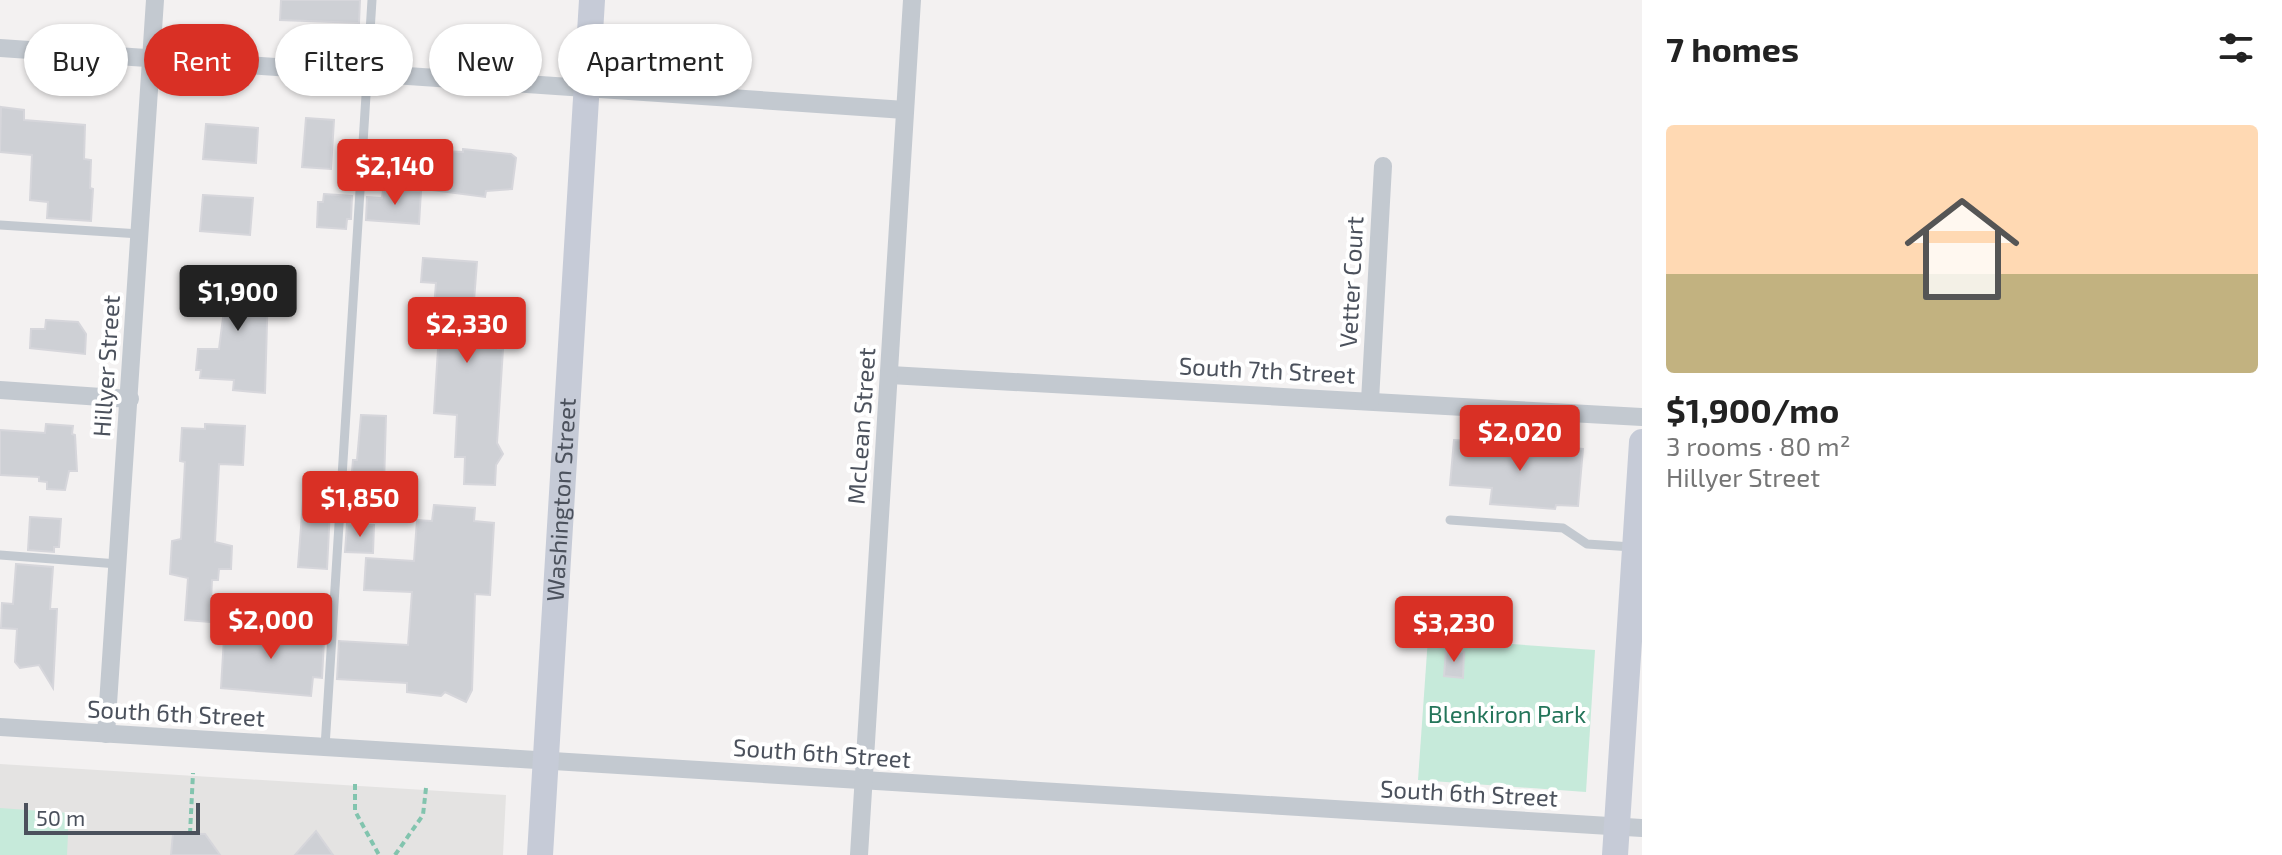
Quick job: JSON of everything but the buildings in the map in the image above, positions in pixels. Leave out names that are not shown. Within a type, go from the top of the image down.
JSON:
[{"type":"street","name":"Hillyer Street","points":[[153,24],[155,0]]},
{"type":"street","name":"Washington Street","points":[[590,24],[592,0]]},
{"type":"street","name":"McLean Street","points":[[859,855],[912,0]]},
{"type":"street","points":[[0,48],[144,58]]},
{"type":"street","points":[[413,76],[558,86]]},
{"type":"street","name":"Hillyer Street","points":[[106,734],[149,96]]},
{"type":"street","name":"Washington Street","points":[[540,855],[586,96]]},
{"type":"street","points":[[702,96],[905,110]]},
{"type":"street","name":"Vetter Court","points":[[1370,401],[1383,166]]},
{"type":"street","name":"South 7th Street","points":[[890,375],[1642,417]]},
{"type":"street","points":[[0,390],[130,399]]},
{"type":"street","points":[[1615,855],[1629,828],[1635,547],[1642,442]]},
{"type":"street","name":"South 6th Street","points":[[0,727],[1629,828]]},
{"type":"lane","points":[[371,24],[372,0]]},
{"type":"lane","points":[[325,747],[367,96]]},
{"type":"lane","points":[[0,225],[140,234]]},
{"type":"lane","points":[[1450,520],[1563,528],[1587,544],[1635,547]]},
{"type":"lane","points":[[0,555],[118,564]]},
{"type":"path","points":[[190,834],[193,773]]},
{"type":"path","points":[[355,784],[355,811],[379,855]]},
{"type":"path","points":[[395,855],[423,815],[426,788]]},
{"type":"shaded area","points":[[0,764],[506,795],[503,855],[0,855]]},
{"type":"green space","name":"Blenkiron Park","points":[[1428,638],[1595,650],[1586,792],[1418,780]]},
{"type":"green space","points":[[0,808],[69,813],[67,855],[0,855]]}]
